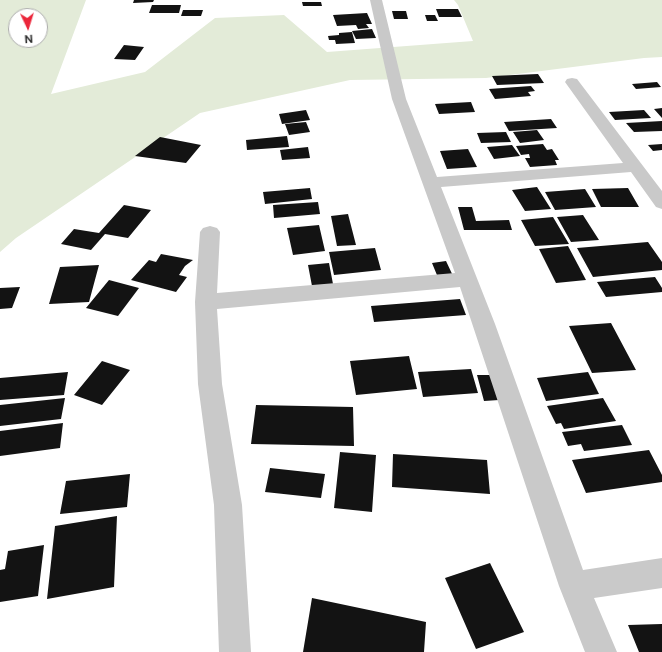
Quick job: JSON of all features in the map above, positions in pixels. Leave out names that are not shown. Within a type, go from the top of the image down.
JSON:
[{"type":"street","points":[[376,0],[399,100],[484,324],[574,586],[601,652]]},
{"type":"street","points":[[572,82],[662,203]]},
{"type":"street","points":[[431,183],[635,167]]},
{"type":"street","points":[[210,232],[206,302],[210,384],[228,505],[235,652]]},
{"type":"street","points":[[206,302],[467,279]]},
{"type":"street","points":[[574,586],[662,573]]},
{"type":"green space","points":[[0,0],[86,0],[51,94],[145,72],[215,18],[284,15],[327,52],[473,41],[458,5],[454,0],[662,0],[662,57],[486,78],[350,80],[200,113],[16,238],[0,252]]},
{"type":"building","points":[[134,0],[154,0],[153,2],[133,3]]},
{"type":"building","points":[[302,2],[321,2],[322,6],[303,6]]},
{"type":"building","points":[[152,5],[181,5],[179,13],[149,13]]},
{"type":"building","points":[[436,9],[458,9],[462,17],[439,17]]},
{"type":"building","points":[[183,10],[203,10],[201,16],[181,16]]},
{"type":"building","points":[[392,11],[406,11],[408,19],[394,19]]},
{"type":"building","points":[[367,13],[372,24],[366,24],[369,28],[358,29],[356,25],[337,26],[333,15]]},
{"type":"building","points":[[425,15],[435,15],[438,21],[427,21]]},
{"type":"building","points":[[372,29],[376,38],[356,39],[352,31]]},
{"type":"building","points":[[352,32],[355,43],[336,44],[335,40],[329,40],[328,36]]},
{"type":"building","points":[[124,45],[144,47],[135,60],[114,59]]},
{"type":"building","points":[[538,74],[544,83],[497,85],[492,76]]},
{"type":"building","points":[[657,82],[661,87],[636,89],[632,84]]},
{"type":"building","points":[[531,86],[535,91],[528,92],[531,96],[495,99],[489,89]]},
{"type":"building","points":[[471,102],[475,112],[439,114],[435,104]]},
{"type":"building","points":[[662,108],[662,118],[654,109]]},
{"type":"building","points":[[306,110],[310,120],[282,124],[279,114]]},
{"type":"building","points":[[644,110],[651,118],[615,120],[609,112]]},
{"type":"building","points":[[551,119],[557,128],[509,131],[504,122]]},
{"type":"building","points":[[662,121],[662,131],[634,132],[626,123]]},
{"type":"building","points":[[306,122],[310,132],[289,135],[285,124]]},
{"type":"building","points":[[537,130],[544,140],[520,143],[513,132]]},
{"type":"building","points":[[506,132],[511,142],[481,143],[477,133]]},
{"type":"building","points":[[287,136],[289,147],[247,150],[246,140]]},
{"type":"building","points":[[160,137],[201,145],[186,163],[135,156]]},
{"type":"building","points":[[543,144],[547,150],[552,149],[559,160],[555,160],[557,165],[530,167],[525,158],[530,158],[529,154],[521,155],[516,146]]},
{"type":"building","points":[[662,144],[662,150],[653,151],[648,145]]},
{"type":"building","points":[[512,145],[520,156],[494,159],[487,147]]},
{"type":"building","points":[[308,147],[310,158],[282,160],[280,150]]},
{"type":"building","points":[[468,149],[477,167],[447,169],[440,151]]},
{"type":"building","points":[[537,187],[551,209],[525,211],[512,190]]},
{"type":"building","points":[[310,188],[312,199],[265,204],[263,192]]},
{"type":"building","points":[[628,188],[639,207],[601,207],[592,189]]},
{"type":"building","points":[[585,189],[596,207],[555,210],[545,192]]},
{"type":"building","points":[[318,202],[320,214],[274,218],[273,205]]},
{"type":"building","points":[[124,205],[151,210],[128,238],[105,234],[91,250],[61,244],[74,229],[99,233]]},
{"type":"building","points":[[458,207],[472,207],[476,221],[509,220],[512,230],[464,230]]},
{"type":"building","points":[[348,214],[356,245],[337,246],[331,216]]},
{"type":"building","points":[[583,215],[599,240],[571,242],[557,217]]},
{"type":"building","points":[[553,217],[569,244],[535,246],[521,220]]},
{"type":"building","points":[[319,225],[325,251],[293,255],[287,228]]},
{"type":"building","points":[[648,242],[662,262],[662,270],[593,277],[577,248]]},
{"type":"building","points":[[568,246],[586,280],[556,283],[539,249]]},
{"type":"building","points":[[375,248],[381,270],[334,275],[329,252]]},
{"type":"building","points":[[161,254],[193,260],[185,266],[179,275],[187,277],[176,292],[131,280],[149,260],[156,262]]},
{"type":"building","points":[[446,261],[454,278],[439,280],[432,263]]},
{"type":"building","points":[[329,263],[333,284],[312,286],[308,265]]},
{"type":"building","points":[[99,265],[89,302],[49,304],[60,267]]},
{"type":"building","points":[[655,277],[662,288],[662,292],[606,297],[597,282]]},
{"type":"building","points":[[109,280],[139,288],[118,316],[86,308]]},
{"type":"building","points":[[20,287],[12,308],[0,309],[0,288]]},
{"type":"building","points":[[460,299],[466,315],[374,322],[371,306]]},
{"type":"building","points":[[611,323],[636,370],[592,373],[569,326]]},
{"type":"building","points":[[409,356],[417,389],[356,395],[350,361]]},
{"type":"building","points":[[102,361],[130,370],[102,405],[74,395]]},
{"type":"building","points":[[471,369],[478,393],[423,397],[418,372]]},
{"type":"building","points":[[68,372],[64,395],[0,400],[0,378]]},
{"type":"building","points":[[588,372],[599,394],[546,401],[537,378]]},
{"type":"building","points":[[477,375],[491,375],[499,400],[484,401]]},
{"type":"building","points":[[65,398],[61,419],[0,426],[0,405]]},
{"type":"building","points":[[603,398],[616,421],[564,429],[561,423],[556,424],[547,406]]},
{"type":"building","points":[[256,405],[353,407],[354,446],[251,444]]},
{"type":"building","points":[[63,423],[60,448],[0,456],[0,431]]},
{"type":"building","points":[[622,425],[632,445],[584,451],[581,444],[568,446],[562,432]]},
{"type":"building","points":[[649,450],[662,475],[662,482],[586,493],[572,460]]},
{"type":"building","points":[[340,452],[376,455],[372,512],[334,508]]},
{"type":"building","points":[[393,454],[487,460],[490,494],[392,487]]},
{"type":"building","points":[[270,468],[325,474],[321,498],[265,492]]},
{"type":"building","points":[[130,474],[127,507],[60,514],[66,481]]},
{"type":"building","points":[[117,516],[114,587],[47,599],[55,526]]},
{"type":"building","points":[[44,545],[38,596],[0,602],[0,570],[5,569],[8,551]]},
{"type":"building","points":[[490,563],[524,632],[476,649],[445,578]]},
{"type":"building","points":[[312,598],[426,622],[424,652],[303,652]]},
{"type":"building","points":[[662,624],[662,652],[639,652],[628,625]]}]
